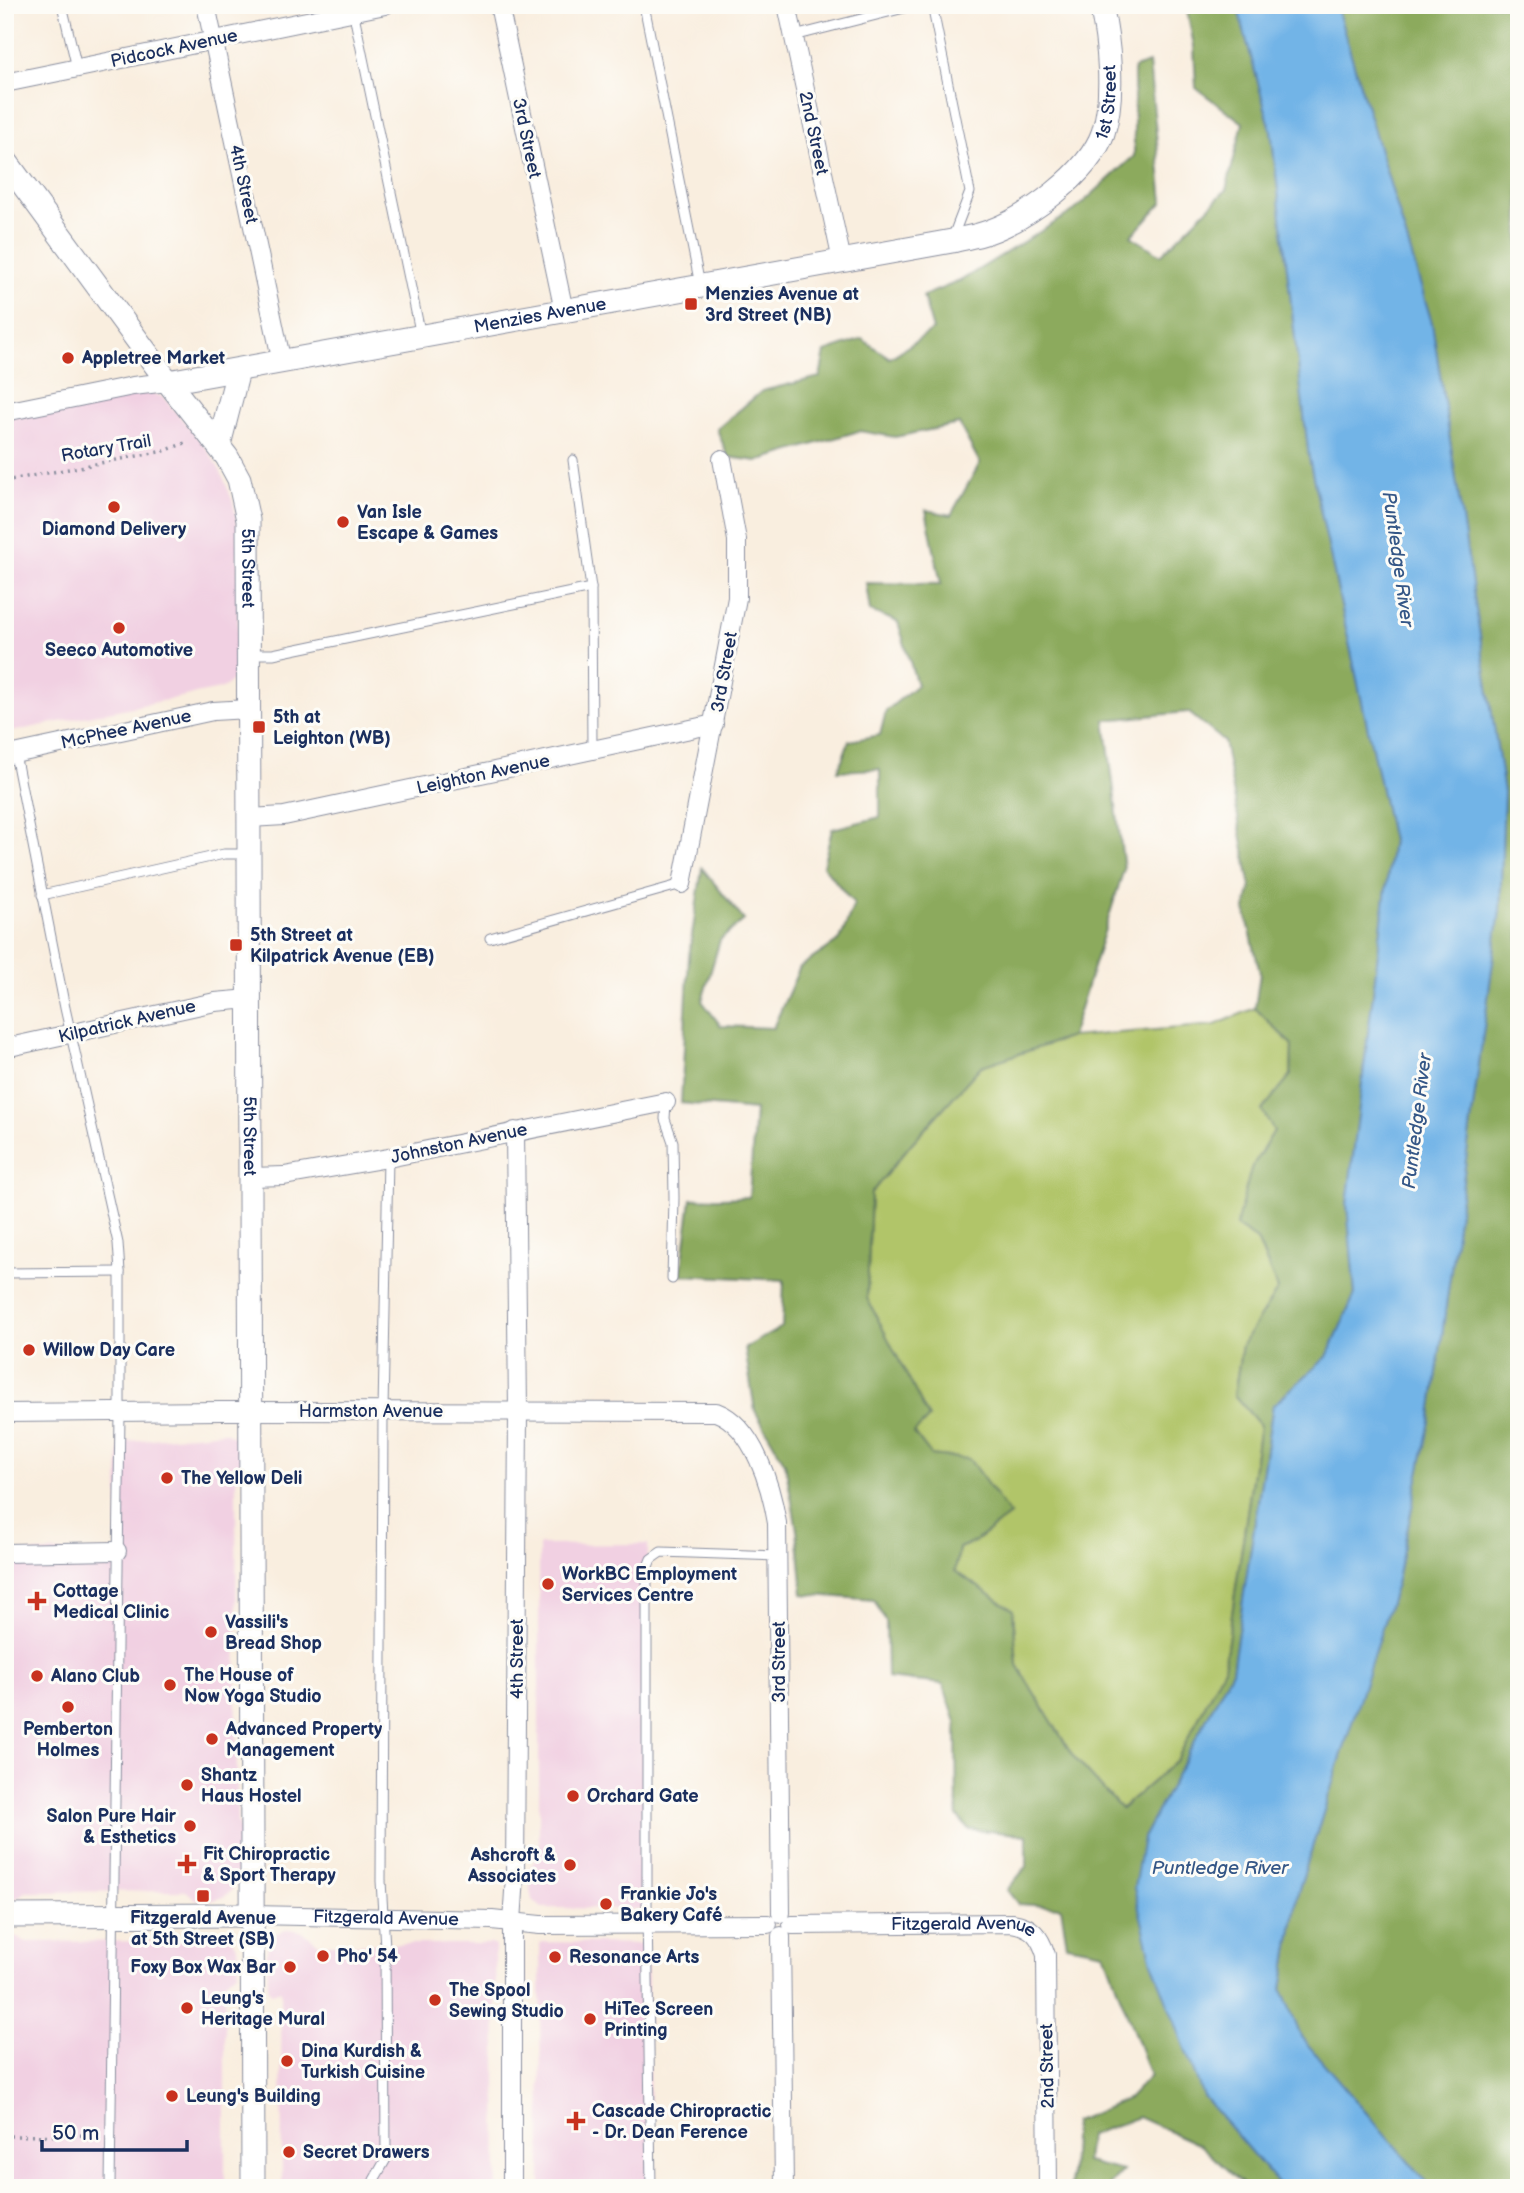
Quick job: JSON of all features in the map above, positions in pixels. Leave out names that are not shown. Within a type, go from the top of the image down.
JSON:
[{"type":"street","name":"4th Street","points":[[206,5],[282,363]]},
{"type":"street","name":"Pidcock Avenue","points":[[5,83],[352,9],[385,5]]},
{"type":"street","name":"3rd Street","points":[[499,5],[564,312]]},
{"type":"street","name":"2nd Street","points":[[787,5],[842,261]]},
{"type":"street","name":"1st Street","points":[[1063,187],[1089,158],[1104,130],[1108,102],[1108,54],[1101,5]]},
{"type":"street","name":"5th Street","points":[[5,160],[168,382],[214,439],[239,479],[248,520],[253,2188]]},
{"type":"street","name":"Menzies Avenue","points":[[5,412],[133,386],[238,371],[952,241],[990,231],[1042,203],[1063,187]]},
{"type":"street","points":[[214,439],[238,371]]},
{"type":"street","name":"3rd Street","points":[[682,884],[737,598],[737,540],[722,459]]},
{"type":"street","name":"McPhee Avenue","points":[[10,755],[213,710],[248,709]]},
{"type":"street","name":"Leighton Avenue","points":[[250,818],[284,816],[714,724]]},
{"type":"street","name":"Kilpatrick Avenue","points":[[5,1048],[215,1002],[250,999]]},
{"type":"street","name":"Johnston Avenue","points":[[251,1177],[285,1176],[388,1158],[666,1102]]},
{"type":"street","name":"4th Street","points":[[512,2188],[512,1922],[515,1862],[519,1411],[515,1131]]},
{"type":"street","name":"Harmston Avenue","points":[[5,1413],[716,1412],[735,1422]]},
{"type":"street","name":"3rd Street","points":[[735,1422],[756,1456],[769,1487],[777,1523],[784,2188]]},
{"type":"street","points":[[5,1553],[117,1551]]},
{"type":"street","name":"Fitzgerald Avenue","points":[[5,1916],[383,1917],[540,1925],[1012,1923],[1025,1925],[1042,1944]]},
{"type":"street","name":"2nd Street","points":[[1042,1944],[1046,1955],[1048,2188]]},
{"type":"lane","points":[[62,5],[77,68]]},
{"type":"lane","points":[[644,5],[700,286]]},
{"type":"lane","points":[[794,36],[916,5]]},
{"type":"lane","points":[[926,5],[933,10],[970,192],[952,241]]},
{"type":"lane","points":[[352,9],[422,337]]},
{"type":"lane","points":[[573,460],[591,588],[592,750]]},
{"type":"lane","points":[[248,654],[273,654],[591,588]]},
{"type":"lane","points":[[10,755],[118,1243],[120,1413],[110,2188]]},
{"type":"lane","points":[[41,895],[224,853],[250,854]]},
{"type":"lane","points":[[490,938],[682,884]]},
{"type":"lane","points":[[666,1102],[665,1119],[673,1142],[672,1279]]},
{"type":"lane","points":[[374,2188],[374,2180],[386,2159],[381,1881],[383,1411],[388,1158]]},
{"type":"lane","points":[[5,1273],[120,1272]]},
{"type":"lane","points":[[651,2188],[647,1924],[647,1569],[652,1559],[662,1552],[779,1556]]},
{"type":"path","name":"Rotary Trail","points":[[5,481],[164,452],[214,439]]},
{"type":"path","points":[[10,2136],[111,2135]]},
{"type":"shaded area","points":[[143,393],[163,397],[207,449],[221,472],[233,502],[238,529],[238,665],[235,677],[220,689],[5,733],[5,418]]},
{"type":"shaded area","points":[[225,1432],[236,1438],[241,1456],[241,1468],[236,1481],[237,1822],[242,1836],[243,1863],[238,1864],[235,1886],[224,1897],[206,1902],[197,1900],[186,1891],[25,1892],[12,1901],[5,1902],[5,1553],[117,1551],[119,1442]]},
{"type":"shaded area","points":[[648,1544],[647,1909],[542,1908],[532,1900],[530,1890],[530,1868],[539,1854],[539,1545]]},
{"type":"shaded area","points":[[288,1929],[301,1931],[319,1944],[495,1946],[497,2188],[282,2188],[281,1990],[272,1993],[268,1990],[267,1952],[268,1942],[273,1935]]},
{"type":"shaded area","points":[[198,1930],[226,1933],[238,1947],[239,1955],[238,1973],[225,1981],[225,2188],[7,2188],[5,1933],[27,1942],[182,1941],[189,1940]]},
{"type":"shaded area","points":[[542,1942],[647,1944],[651,2188],[541,2188]]},
{"type":"green space","points":[[1186,5],[1237,5],[1271,130],[1309,458],[1392,840],[1347,1205],[1355,1294],[1327,1357],[1273,1405],[1232,1671],[1143,1838],[1203,2096],[1282,2188],[1247,2188],[1200,2145],[1138,2117],[1089,2135],[1086,2162],[1123,2171],[1107,2188],[1070,2188],[1074,2122],[1129,2098],[1150,2076],[1104,1952],[1067,1945],[1061,1907],[1018,1904],[1007,1890],[1027,1866],[1027,1835],[969,1829],[957,1816],[956,1722],[943,1684],[887,1678],[886,1622],[874,1600],[803,1594],[797,1530],[785,1463],[755,1411],[745,1348],[782,1327],[784,1280],[681,1275],[691,1199],[749,1197],[755,1110],[681,1103],[689,956],[702,868],[744,920],[720,940],[702,1001],[721,1026],[773,1028],[800,967],[840,940],[854,904],[823,866],[832,829],[880,817],[880,769],[838,771],[849,741],[880,735],[886,711],[917,685],[898,622],[870,611],[866,583],[941,584],[926,510],[951,515],[980,463],[959,424],[895,437],[859,431],[757,461],[728,457],[717,429],[762,391],[820,377],[825,352],[862,339],[890,358],[933,330],[923,296],[960,281],[1075,210],[1134,156],[1134,68],[1149,63],[1163,202],[1131,236],[1161,255],[1226,190],[1243,123],[1196,88],[1194,46]],"holes":[[[1188,712],[1224,741],[1251,888],[1245,909],[1260,973],[1255,1008],[1292,1045],[1291,1075],[1262,1110],[1274,1131],[1251,1169],[1236,1226],[1257,1240],[1278,1289],[1242,1345],[1234,1395],[1260,1425],[1224,1668],[1177,1760],[1121,1809],[1073,1756],[1017,1665],[1013,1610],[955,1571],[959,1548],[974,1542],[1010,1515],[969,1459],[931,1455],[914,1433],[929,1418],[867,1298],[871,1193],[981,1066],[1071,1037],[1124,869],[1105,720]]]},
{"type":"green space","points":[[1336,5],[1519,5],[1519,2188],[1431,2188],[1301,2037],[1282,1989],[1298,1892],[1396,1584],[1431,1416],[1500,910],[1504,792],[1432,323]]},
{"type":"green space","points":[[1255,1008],[1292,1045],[1291,1075],[1263,1110],[1274,1131],[1251,1169],[1257,1240],[1278,1289],[1242,1345],[1234,1395],[1260,1425],[1224,1668],[1177,1760],[1121,1809],[1073,1756],[1017,1665],[1013,1610],[955,1571],[959,1548],[974,1542],[1010,1515],[931,1456],[914,1432],[867,1298],[871,1193],[981,1066],[1071,1037],[1215,1025]]},
{"type":"water","name":"Puntledge River","points":[[1237,5],[1336,5],[1432,323],[1504,792],[1500,910],[1431,1416],[1396,1584],[1298,1892],[1282,1989],[1301,2037],[1431,2188],[1282,2188],[1203,2096],[1152,1962],[1134,1888],[1143,1838],[1232,1671],[1273,1405],[1327,1357],[1355,1294],[1347,1205],[1392,840],[1309,458],[1271,130]]},
{"type":"place","name":"Menzies Avenue at 3rd Street (NB)","points":[[691,304]]},
{"type":"place","name":"Appletree Market","points":[[68,358]]},
{"type":"place","name":"Diamond Delivery","points":[[114,507]]},
{"type":"place","name":"Van Isle Escape & Games","points":[[343,522]]},
{"type":"place","name":"Seeco Automotive","points":[[119,628]]},
{"type":"place","name":"5th at Leighton (WB)","points":[[259,727]]},
{"type":"place","name":"5th Street at Kilpatrick Avenue (EB)","points":[[236,945]]},
{"type":"place","name":"Willow Day Care","points":[[29,1350]]},
{"type":"place","name":"The Yellow Deli","points":[[167,1478]]},
{"type":"place","name":"WorkBC Employment Services Centre","points":[[548,1584]]},
{"type":"place","name":"Cottage Medical Clinic","points":[[37,1601]]},
{"type":"place","name":"Vassili's Bread Shop","points":[[211,1632]]},
{"type":"place","name":"Alano Club","points":[[37,1676]]},
{"type":"place","name":"The House of Now Yoga Studio","points":[[170,1685]]},
{"type":"place","name":"Pemberton Holmes","points":[[68,1707]]},
{"type":"place","name":"Advanced Property Management","points":[[212,1739]]},
{"type":"place","name":"Shantz Haus Hostel","points":[[187,1785]]},
{"type":"place","name":"Orchard Gate","points":[[573,1796]]},
{"type":"place","name":"Salon Pure Hair & Esthetics","points":[[190,1826]]},
{"type":"place","name":"Fit Chiropractic & Sport Therapy","points":[[187,1864]]},
{"type":"place","name":"Ashcroft & Associates","points":[[570,1865]]},
{"type":"place","name":"Fitzgerald Avenue at 5th Street (SB)","points":[[203,1896]]},
{"type":"place","name":"Frankie Jo's Bakery Café","points":[[606,1904]]},
{"type":"place","name":"Pho' 54","points":[[323,1956]]},
{"type":"place","name":"Resonance Arts","points":[[555,1957]]},
{"type":"place","name":"Foxy Box Wax Bar","points":[[290,1967]]},
{"type":"place","name":"The Spool Sewing Studio","points":[[435,2000]]},
{"type":"place","name":"Leung's Heritage Mural","points":[[187,2008]]},
{"type":"place","name":"HiTec Screen Printing","points":[[590,2019]]},
{"type":"place","name":"Dina Kurdish & Turkish Cuisine","points":[[287,2061]]},
{"type":"place","name":"Leung's Building","points":[[172,2096]]},
{"type":"place","name":"Cascade Chiropractic - Dr. Dean Ference","points":[[576,2121]]},
{"type":"place","name":"Secret Drawers","points":[[289,2152]]}]
